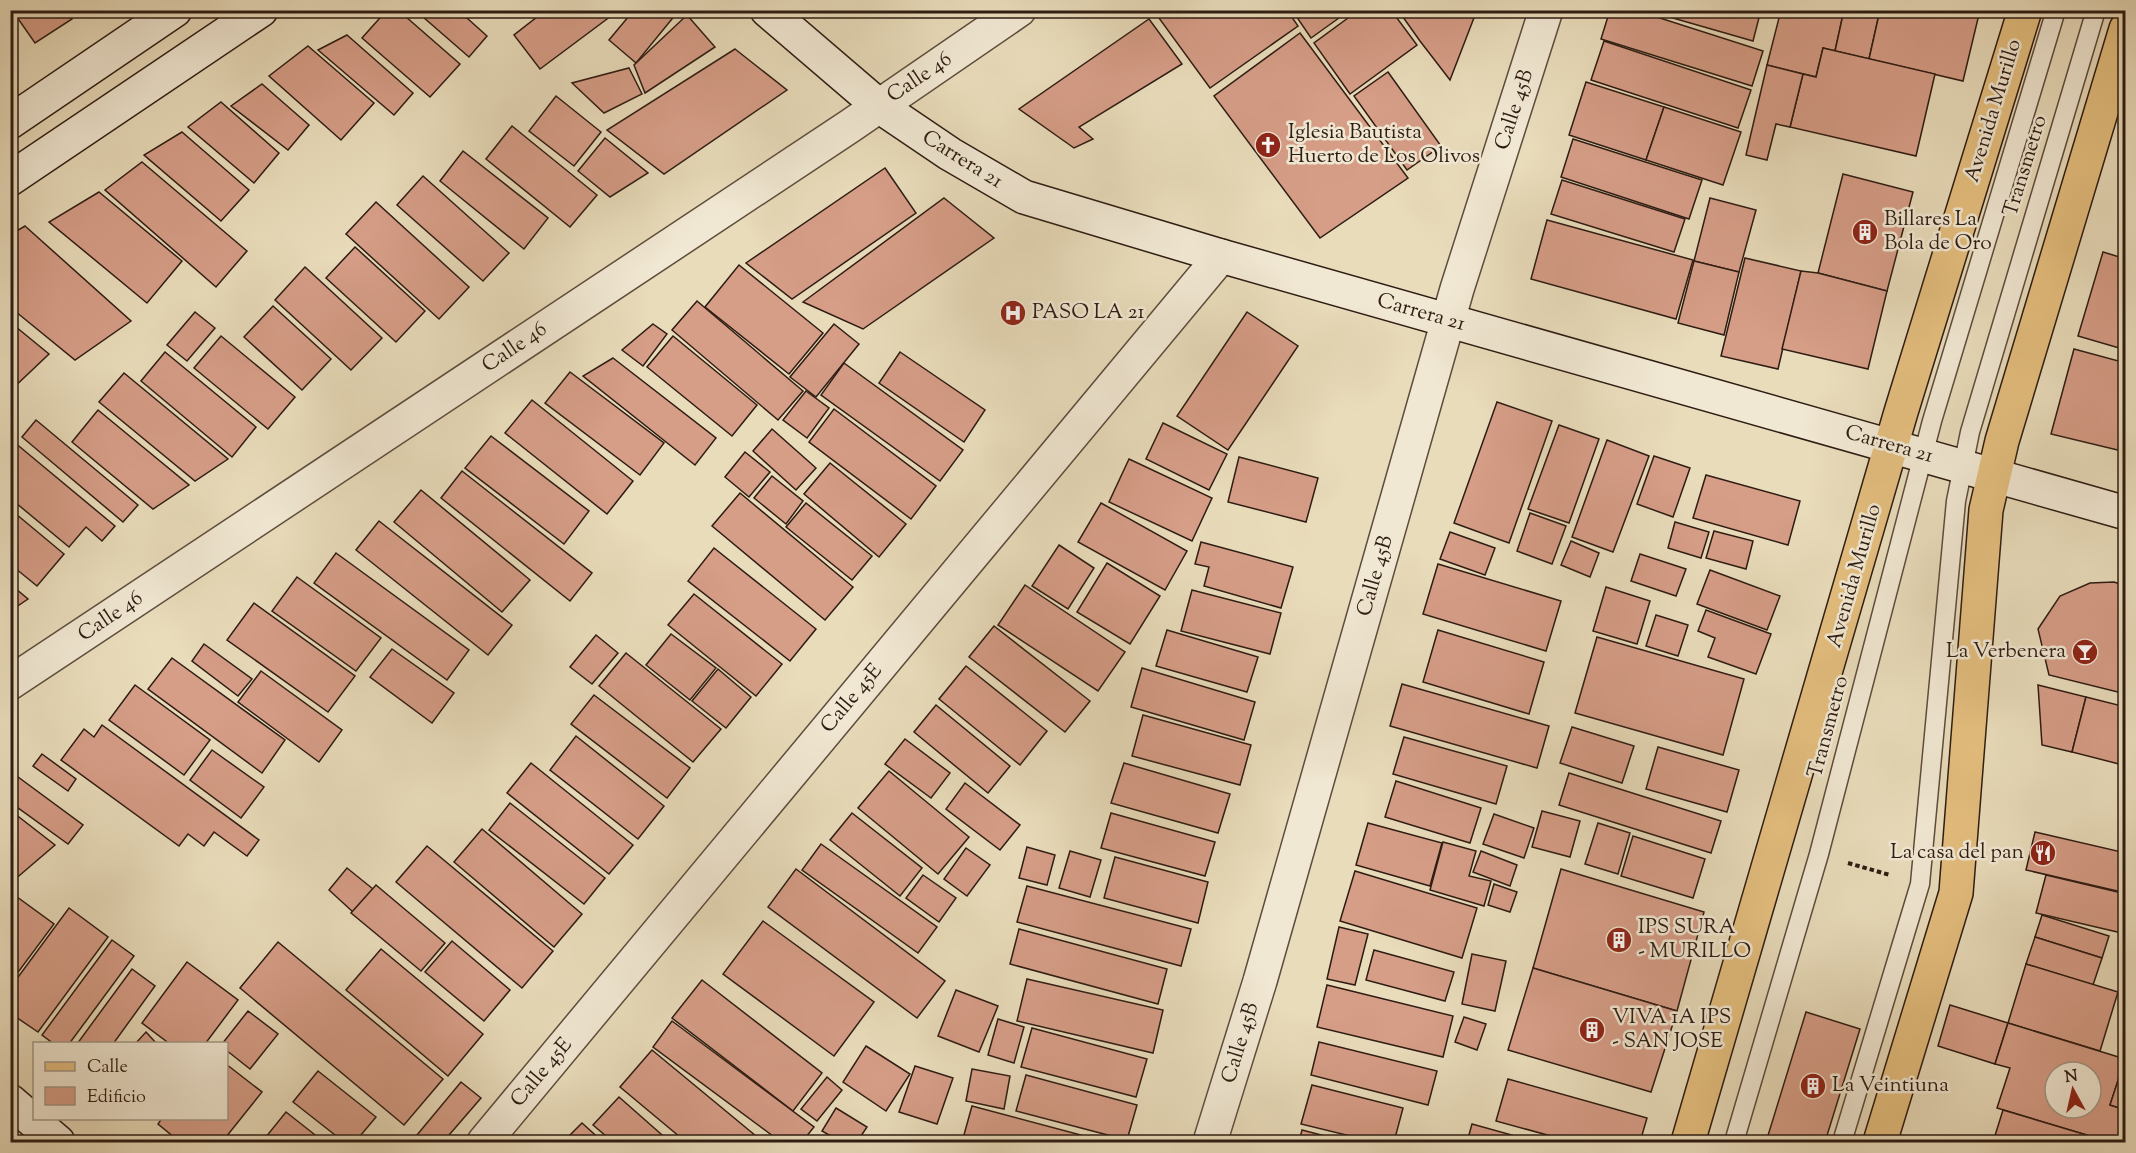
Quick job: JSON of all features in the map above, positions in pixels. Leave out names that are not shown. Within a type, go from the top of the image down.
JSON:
[{"type":"main road","name":"Avenida Murillo","points":[[1688,1143],[1892,447],[2025,10]]},
{"type":"main road","points":[[1880,1143],[1956,893],[1986,510],[2002,441],[2126,29]]},
{"type":"street","points":[[10,122],[175,10]]},
{"type":"street","points":[[10,179],[261,10]]},
{"type":"street","name":"Carrera 21","points":[[767,10],[879,106],[950,154],[1024,197],[1221,256],[2126,513]]},
{"type":"street","name":"Calle 46","points":[[10,683],[879,106],[1019,10]]},
{"type":"street","name":"Calle 45B","points":[[1210,1143],[1260,981],[1450,321],[1457,289],[1546,10]]},
{"type":"street","name":"Calle 45E","points":[[484,1143],[1221,256]]},
{"type":"street","points":[[10,1101],[58,1143]]},
{"type":"lane","name":"Transmetro","points":[[1734,1143],[1819,854],[1924,455],[2056,10]]},
{"type":"lane","name":"Transmetro","points":[[1842,1143],[1920,884],[1956,501],[1970,432],[2096,10]]},
{"type":"path","points":[[1819,854],[1920,884]]},
{"type":"building","points":[[12,10],[66,10],[72,19],[35,43]]},
{"type":"building","points":[[387,10],[398,10],[460,64],[430,97],[362,38]]},
{"type":"building","points":[[415,10],[458,10],[487,36],[469,57]]},
{"type":"building","points":[[546,10],[619,10],[540,69],[514,35]]},
{"type":"building","points":[[634,10],[672,10],[676,14],[636,63],[609,40]]},
{"type":"building","points":[[1161,10],[1287,10],[1298,26],[1210,88],[1156,14]]},
{"type":"building","points":[[1292,10],[1350,10],[1311,38]]},
{"type":"building","points":[[1359,10],[1391,10],[1417,45],[1350,94],[1314,43]]},
{"type":"building","points":[[1398,10],[1477,10],[1450,80],[1420,41]]},
{"type":"building","points":[[1610,10],[1635,10],[1763,51],[1752,86],[1601,39]]},
{"type":"building","points":[[1645,10],[1761,10],[1753,41]]},
{"type":"building","points":[[1781,10],[1844,10],[1835,51],[1823,48],[1816,77],[1767,65]]},
{"type":"building","points":[[1844,10],[1880,10],[1869,59],[1835,51]]},
{"type":"building","points":[[1880,10],[1980,10],[1963,81],[1869,59]]},
{"type":"building","points":[[687,15],[715,47],[645,93],[634,65]]},
{"type":"building","points":[[1149,19],[1182,64],[1079,127],[1093,139],[1074,148],[1019,109]]},
{"type":"building","points":[[1300,33],[1408,178],[1320,238],[1214,96]]},
{"type":"building","points":[[347,35],[413,93],[394,115],[318,50]]},
{"type":"building","points":[[1604,41],[1751,90],[1738,128],[1591,80]]},
{"type":"building","points":[[308,46],[374,103],[341,140],[269,76]]},
{"type":"building","points":[[1823,48],[1935,74],[1916,156],[1790,127],[1803,74],[1816,77]]},
{"type":"building","points":[[735,49],[787,90],[664,174],[607,130]]},
{"type":"building","points":[[1767,65],[1803,74],[1790,127],[1776,124],[1767,160],[1746,155]]},
{"type":"building","points":[[629,68],[642,94],[604,113],[572,83]]},
{"type":"building","points":[[1388,72],[1441,146],[1407,170],[1354,96]]},
{"type":"building","points":[[1586,82],[1664,107],[1646,160],[1569,135]]},
{"type":"building","points":[[262,84],[309,125],[288,150],[231,106]]},
{"type":"building","points":[[556,96],[601,132],[574,166],[529,131]]},
{"type":"building","points":[[221,102],[279,153],[254,183],[188,127]]},
{"type":"building","points":[[1664,107],[1741,132],[1723,185],[1646,160]]},
{"type":"building","points":[[512,126],[597,195],[570,227],[486,159]]},
{"type":"building","points":[[182,132],[249,190],[221,221],[144,155]]},
{"type":"building","points":[[605,138],[648,173],[610,197],[578,171]]},
{"type":"building","points":[[1573,139],[1702,180],[1689,219],[1561,177]]},
{"type":"building","points":[[463,151],[548,218],[524,249],[440,181]]},
{"type":"building","points":[[142,162],[247,251],[216,287],[105,190]]},
{"type":"building","points":[[885,168],[916,213],[792,299],[746,263]]},
{"type":"building","name":"Billares La Bola de Oro","points":[[1843,174],[1913,192],[1887,291],[1818,273]]},
{"type":"building","points":[[423,176],[509,253],[483,281],[397,205]]},
{"type":"building","points":[[1562,180],[1685,219],[1674,252],[1551,214]]},
{"type":"building","points":[[99,192],[182,261],[147,303],[49,222]]},
{"type":"building","points":[[944,198],[994,238],[863,329],[803,302]]},
{"type":"building","points":[[1710,198],[1756,210],[1739,272],[1694,261]]},
{"type":"building","points":[[376,202],[469,287],[439,319],[346,234]]},
{"type":"building","points":[[1547,220],[1693,260],[1676,319],[1531,279]]},
{"type":"building","points":[[25,226],[131,321],[75,360],[10,307],[10,235]]},
{"type":"building","points":[[355,247],[425,311],[396,342],[326,278]]},
{"type":"building","points":[[2103,252],[2126,259],[2126,350],[2078,336]]},
{"type":"building","points":[[1745,258],[1801,271],[1778,369],[1721,356]]},
{"type":"building","points":[[1694,261],[1739,272],[1724,335],[1678,323]]},
{"type":"building","points":[[739,265],[823,333],[789,374],[705,307]]},
{"type":"building","points":[[305,267],[382,338],[351,370],[275,300]]},
{"type":"building","points":[[1801,271],[1818,273],[1887,291],[1868,369],[1782,349]]},
{"type":"building","points":[[697,301],[803,391],[778,420],[672,330]]},
{"type":"building","points":[[273,306],[331,359],[302,390],[244,337]]},
{"type":"building","points":[[195,312],[215,328],[187,361],[167,345]]},
{"type":"building","points":[[1247,312],[1298,346],[1228,450],[1177,416]]},
{"type":"building","points":[[10,322],[49,354],[10,391]]},
{"type":"building","points":[[653,324],[667,334],[643,366],[622,350]]},
{"type":"building","points":[[834,324],[859,344],[816,397],[790,377]]},
{"type":"building","points":[[221,336],[295,397],[268,429],[194,368]]},
{"type":"building","points":[[673,336],[757,405],[732,436],[647,367]]},
{"type":"building","points":[[2074,349],[2126,363],[2126,452],[2051,434]]},
{"type":"building","points":[[165,352],[256,427],[232,457],[141,381]]},
{"type":"building","points":[[900,352],[985,410],[964,442],[879,383]]},
{"type":"building","points":[[613,358],[716,438],[695,465],[583,376]]},
{"type":"building","points":[[844,363],[963,450],[940,481],[821,395]]},
{"type":"building","points":[[570,372],[664,443],[640,475],[545,403]]},
{"type":"building","points":[[124,373],[228,459],[195,481],[99,402]]},
{"type":"building","points":[[806,391],[829,408],[807,438],[783,420]]},
{"type":"building","points":[[532,400],[633,481],[607,514],[505,433]]},
{"type":"building","points":[[1497,402],[1552,421],[1509,543],[1454,523]]},
{"type":"building","points":[[834,409],[936,486],[911,519],[809,442]]},
{"type":"building","points":[[98,410],[189,485],[153,509],[72,442]]},
{"type":"building","points":[[36,420],[138,505],[123,522],[22,437]]},
{"type":"building","points":[[1163,423],[1227,454],[1209,490],[1146,459]]},
{"type":"building","points":[[1559,425],[1599,439],[1569,523],[1528,509]]},
{"type":"building","points":[[772,429],[816,468],[796,490],[753,451]]},
{"type":"building","points":[[491,436],[589,511],[564,544],[465,468]]},
{"type":"building","points":[[1607,440],[1649,456],[1613,552],[1572,537]]},
{"type":"building","points":[[14,442],[115,526],[102,541],[86,527],[69,547],[10,498],[10,446]]},
{"type":"building","points":[[745,452],[770,472],[749,497],[725,477]]},
{"type":"building","points":[[1654,456],[1690,468],[1673,517],[1637,504]]},
{"type":"building","points":[[1239,457],[1318,478],[1306,522],[1228,502]]},
{"type":"building","points":[[1129,459],[1212,498],[1192,541],[1109,502]]},
{"type":"building","points":[[830,463],[906,524],[879,557],[804,494]]},
{"type":"building","points":[[462,471],[592,573],[570,601],[441,498]]},
{"type":"building","points":[[1706,475],[1800,501],[1788,545],[1693,518]]},
{"type":"building","points":[[772,476],[803,501],[786,524],[754,498]]},
{"type":"building","points":[[421,490],[530,580],[502,612],[394,522]]},
{"type":"building","points":[[740,493],[853,587],[825,620],[712,526]]},
{"type":"building","points":[[806,503],[872,556],[852,580],[786,527]]},
{"type":"building","points":[[1101,503],[1187,551],[1165,590],[1078,542]]},
{"type":"building","points":[[10,509],[64,554],[37,586],[10,564]]},
{"type":"building","points":[[1530,513],[1566,526],[1552,564],[1517,551]]},
{"type":"building","points":[[379,521],[512,625],[488,655],[356,550]]},
{"type":"building","points":[[1675,522],[1709,532],[1701,558],[1668,548]]},
{"type":"building","points":[[1714,531],[1753,541],[1746,569],[1706,558]]},
{"type":"building","points":[[1450,532],[1495,548],[1485,575],[1440,559]]},
{"type":"building","points":[[1571,541],[1599,553],[1590,577],[1561,565]]},
{"type":"building","points":[[1201,542],[1293,567],[1281,608],[1204,586],[1209,567],[1195,564]]},
{"type":"building","points":[[1059,545],[1094,568],[1068,609],[1032,586]]},
{"type":"building","points":[[714,548],[816,629],[790,661],[688,581]]},
{"type":"building","points":[[336,553],[469,650],[447,680],[314,583]]},
{"type":"building","points":[[1640,554],[1686,569],[1676,596],[1631,581]]},
{"type":"building","points":[[1107,563],[1160,596],[1130,644],[1077,612]]},
{"type":"building","points":[[1438,564],[1561,601],[1546,651],[1423,614]]},
{"type":"building","points":[[1710,570],[1780,596],[1767,630],[1697,604]]},
{"type":"building","points":[[297,577],[381,638],[356,671],[272,611]]},
{"type":"building","name":"La Verbenera","points":[[2114,582],[2126,586],[2126,694],[2049,675],[2038,629],[2060,596],[2090,583]]},
{"type":"building","points":[[10,584],[28,599],[10,611]]},
{"type":"building","points":[[1025,585],[1125,652],[1098,691],[998,625]]},
{"type":"building","points":[[1606,587],[1650,601],[1637,644],[1593,631]]},
{"type":"building","points":[[1192,590],[1281,613],[1270,654],[1181,631]]},
{"type":"building","points":[[694,594],[782,664],[756,696],[668,625]]},
{"type":"building","points":[[254,603],[355,676],[328,712],[227,640]]},
{"type":"building","points":[[1706,610],[1771,634],[1756,674],[1708,657],[1715,638],[1698,631]]},
{"type":"building","points":[[1656,615],[1688,625],[1678,656],[1646,646]]},
{"type":"building","points":[[994,626],[1090,701],[1065,732],[969,657]]},
{"type":"building","points":[[1167,630],[1258,657],[1247,692],[1156,666]]},
{"type":"building","points":[[1438,630],[1544,662],[1529,714],[1423,682]]},
{"type":"building","points":[[671,634],[716,668],[690,700],[646,665]]},
{"type":"building","points":[[596,635],[618,653],[592,684],[570,667]]},
{"type":"building","points":[[1597,637],[1744,679],[1723,755],[1575,713]]},
{"type":"building","points":[[204,644],[252,679],[238,696],[192,661]]},
{"type":"building","points":[[392,649],[454,693],[432,723],[370,677]]},
{"type":"building","points":[[626,653],[721,729],[693,762],[599,686]]},
{"type":"building","points":[[172,658],[285,740],[262,773],[148,689]]},
{"type":"building","points":[[966,666],[1047,731],[1020,765],[939,699]]},
{"type":"building","points":[[1142,668],[1255,702],[1244,740],[1131,707]]},
{"type":"building","points":[[718,669],[751,697],[726,728],[692,701]]},
{"type":"building","points":[[261,671],[342,730],[319,762],[238,702]]},
{"type":"building","points":[[1402,684],[1549,726],[1537,768],[1390,726]]},
{"type":"building","points":[[135,685],[210,740],[184,775],[109,720]]},
{"type":"building","points":[[2038,685],[2086,697],[2072,752],[2042,745]]},
{"type":"building","points":[[594,695],[690,768],[667,798],[571,724]]},
{"type":"building","points":[[2086,697],[2126,707],[2126,756],[2123,765],[2072,752]]},
{"type":"building","points":[[936,705],[1010,766],[988,793],[914,732]]},
{"type":"building","points":[[1143,715],[1251,745],[1240,785],[1132,756]]},
{"type":"building","points":[[102,725],[259,840],[247,856],[214,832],[204,846],[188,834],[179,846],[61,760],[84,729],[94,737]]},
{"type":"building","points":[[1572,727],[1634,746],[1622,783],[1560,763]]},
{"type":"building","points":[[576,736],[664,806],[638,839],[550,770]]},
{"type":"building","points":[[1404,737],[1507,766],[1496,804],[1393,774]]},
{"type":"building","points":[[905,739],[950,773],[931,798],[885,764]]},
{"type":"building","points":[[1658,747],[1739,770],[1727,812],[1646,789]]},
{"type":"building","points":[[212,750],[264,787],[241,818],[190,780]]},
{"type":"building","points":[[42,754],[76,779],[68,791],[33,766]]},
{"type":"building","points":[[531,763],[633,845],[609,874],[507,793]]},
{"type":"building","points":[[1124,763],[1230,794],[1218,833],[1111,803]]},
{"type":"building","points":[[889,771],[969,837],[938,874],[858,808]]},
{"type":"building","points":[[1569,773],[1721,821],[1711,853],[1559,805]]},
{"type":"building","points":[[14,774],[83,825],[68,844],[10,802],[10,779]]},
{"type":"building","points":[[1396,781],[1481,808],[1470,843],[1385,817]]},
{"type":"building","points":[[965,783],[1020,825],[1000,850],[946,809]]},
{"type":"building","points":[[510,803],[605,878],[584,904],[489,830]]},
{"type":"building","points":[[10,810],[55,845],[13,881],[10,880]]},
{"type":"building","points":[[1542,811],[1580,821],[1570,857],[1532,847]]},
{"type":"building","points":[[852,813],[922,868],[900,896],[830,840]]},
{"type":"building","points":[[1111,813],[1215,842],[1205,876],[1101,848]]},
{"type":"building","points":[[1494,814],[1534,828],[1524,858],[1483,844]]},
{"type":"building","points":[[1368,823],[1442,843],[1430,886],[1356,865]]},
{"type":"building","points":[[1598,823],[1630,833],[1618,874],[1585,864]]},
{"type":"building","points":[[482,829],[582,914],[554,947],[454,862]]},
{"type":"building","points":[[2035,832],[2126,853],[2126,893],[2026,870]]},
{"type":"building","points":[[1633,836],[1705,859],[1693,898],[1621,876]]},
{"type":"building","points":[[1443,842],[1476,851],[1469,876],[1491,881],[1484,906],[1430,890]]},
{"type":"building","points":[[821,844],[937,927],[918,953],[802,870]]},
{"type":"building","points":[[427,846],[553,951],[522,988],[396,882]]},
{"type":"building","points":[[1027,847],[1055,855],[1047,885],[1019,878]]},
{"type":"building","points":[[966,848],[990,865],[967,896],[944,879]]},
{"type":"building","points":[[1070,851],[1101,860],[1090,897],[1059,888]]},
{"type":"building","points":[[1481,851],[1517,865],[1510,886],[1473,872]]},
{"type":"building","points":[[1115,857],[1208,882],[1198,923],[1104,898]]},
{"type":"building","points":[[347,868],[373,889],[353,912],[329,890]]},
{"type":"building","points":[[796,869],[945,981],[917,1018],[768,907]]},
{"type":"building","name":"IPS SURA - MURILLO","points":[[1561,869],[1704,912],[1677,1011],[1533,968]]},
{"type":"building","points":[[1355,871],[1477,908],[1462,958],[1340,921]]},
{"type":"building","points":[[923,875],[956,898],[939,922],[906,898]]},
{"type":"building","points":[[2046,875],[2126,894],[2126,934],[2036,913]]},
{"type":"building","points":[[1494,884],[1517,892],[1510,912],[1488,905]]},
{"type":"building","points":[[376,885],[445,943],[421,971],[351,913]]},
{"type":"building","points":[[1027,886],[1191,929],[1181,966],[1017,922]]},
{"type":"building","points":[[13,894],[54,924],[10,983],[10,898]]},
{"type":"building","points":[[69,908],[108,937],[38,1032],[10,1013],[10,988]]},
{"type":"building","points":[[2042,915],[2109,936],[2102,958],[2035,937]]},
{"type":"building","points":[[763,921],[874,1002],[834,1056],[723,974]]},
{"type":"building","points":[[1339,927],[1368,934],[1355,985],[1327,979]]},
{"type":"building","points":[[1019,929],[1167,969],[1158,1004],[1010,964]]},
{"type":"building","points":[[2035,937],[2102,958],[2093,985],[2026,964]]},
{"type":"building","points":[[112,940],[134,956],[70,1042],[51,1042],[42,1035]]},
{"type":"building","points":[[452,941],[510,990],[484,1021],[425,972]]},
{"type":"building","points":[[278,942],[443,1079],[404,1125],[240,988]]},
{"type":"building","points":[[381,949],[483,1034],[448,1076],[346,990]]},
{"type":"building","points":[[1374,950],[1454,972],[1445,1001],[1366,980]]},
{"type":"building","points":[[1472,954],[1506,961],[1495,1011],[1462,1004]]},
{"type":"building","points":[[187,962],[238,1000],[206,1042],[167,1042],[142,1023]]},
{"type":"building","points":[[2026,964],[2118,992],[2100,1051],[2008,1023]]},
{"type":"building","name":"VIVA 1A IPS - SAN JOSE","points":[[1533,968],[1677,1011],[1651,1092],[1508,1050]]},
{"type":"building","points":[[132,969],[155,986],[114,1042],[78,1042]]},
{"type":"building","points":[[1027,979],[1163,1010],[1153,1053],[1017,1021]]},
{"type":"building","points":[[702,980],[822,1073],[793,1111],[672,1018]]},
{"type":"building","points":[[1327,985],[1453,1016],[1443,1057],[1317,1027]]},
{"type":"building","points":[[956,990],[998,1006],[979,1052],[938,1036]]},
{"type":"building","points":[[1950,1005],[2008,1023],[1995,1064],[1938,1046]]},
{"type":"building","points":[[248,1011],[278,1034],[250,1069],[228,1052],[228,1042],[224,1042]]},
{"type":"building","name":"La Veintiuna","points":[[1806,1012],[1860,1029],[1825,1142],[1766,1142]]},
{"type":"building","points":[[1464,1017],[1486,1024],[1477,1050],[1455,1042]]},
{"type":"building","points":[[998,1019],[1024,1027],[1014,1063],[988,1055]]},
{"type":"building","points":[[672,1021],[814,1127],[802,1142],[781,1142],[653,1047]]},
{"type":"building","points":[[2008,1023],[2125,1059],[2110,1105],[2126,1110],[2126,1142],[2110,1142],[1997,1108],[2010,1068],[1995,1064]]},
{"type":"building","points":[[1032,1028],[1147,1059],[1136,1097],[1021,1067]]},
{"type":"building","points":[[146,1032],[155,1042],[137,1042]]},
{"type":"building","points":[[1319,1042],[1437,1071],[1428,1105],[1311,1075]]},
{"type":"building","points":[[866,1046],[910,1074],[886,1111],[843,1082]]},
{"type":"building","points":[[652,1050],[756,1136],[750,1142],[686,1142],[620,1087]]},
{"type":"building","points":[[2126,1059],[2126,1110],[2110,1105]]},
{"type":"building","points":[[228,1066],[262,1092],[222,1142],[180,1142],[158,1124],[161,1120],[228,1120]]},
{"type":"building","points":[[915,1066],[953,1078],[937,1124],[899,1112]]},
{"type":"building","points":[[972,1069],[1010,1076],[1004,1109],[966,1101]]},
{"type":"building","points":[[318,1071],[376,1117],[355,1142],[344,1142],[293,1102]]},
{"type":"building","points":[[1026,1075],[1137,1105],[1127,1140],[1016,1111]]},
{"type":"building","points":[[827,1077],[842,1090],[817,1121],[801,1109]]},
{"type":"building","points":[[1508,1079],[1647,1118],[1640,1142],[1573,1142],[1496,1121]]},
{"type":"building","points":[[461,1082],[481,1098],[443,1142],[426,1142],[417,1135]]},
{"type":"building","points":[[1312,1085],[1403,1108],[1394,1142],[1375,1142],[1301,1124]]},
{"type":"building","points":[[619,1097],[670,1142],[613,1142],[593,1125]]},
{"type":"building","points":[[972,1106],[1107,1142],[962,1142]]},
{"type":"building","points":[[836,1108],[867,1127],[857,1142],[841,1142],[822,1131]]},
{"type":"building","points":[[2003,1110],[2110,1142],[1993,1142]]},
{"type":"building","points":[[286,1112],[324,1142],[271,1142],[265,1138]]},
{"type":"building","points":[[582,1123],[603,1142],[563,1142]]},
{"type":"building","points":[[1472,1124],[1537,1142],[1467,1142]]},
{"type":"building","points":[[1302,1130],[1348,1142],[1299,1142]]},
{"type":"place","name":"Iglesia Bautista Huerto de Los Olivos","points":[[1268,145]]},
{"type":"place","name":"Billares La Bola de Oro","points":[[1865,232]]},
{"type":"place","name":"PASO LA 21","points":[[1013,313]]},
{"type":"place","name":"La Verbenera","points":[[2085,652]]},
{"type":"place","name":"La casa del pan","points":[[2043,853]]},
{"type":"place","name":"IPS SURA - MURILLO","points":[[1619,940]]},
{"type":"place","name":"VIVA 1A IPS - SAN JOSE","points":[[1592,1030]]},
{"type":"place","name":"La Veintiuna","points":[[1813,1086]]}]
